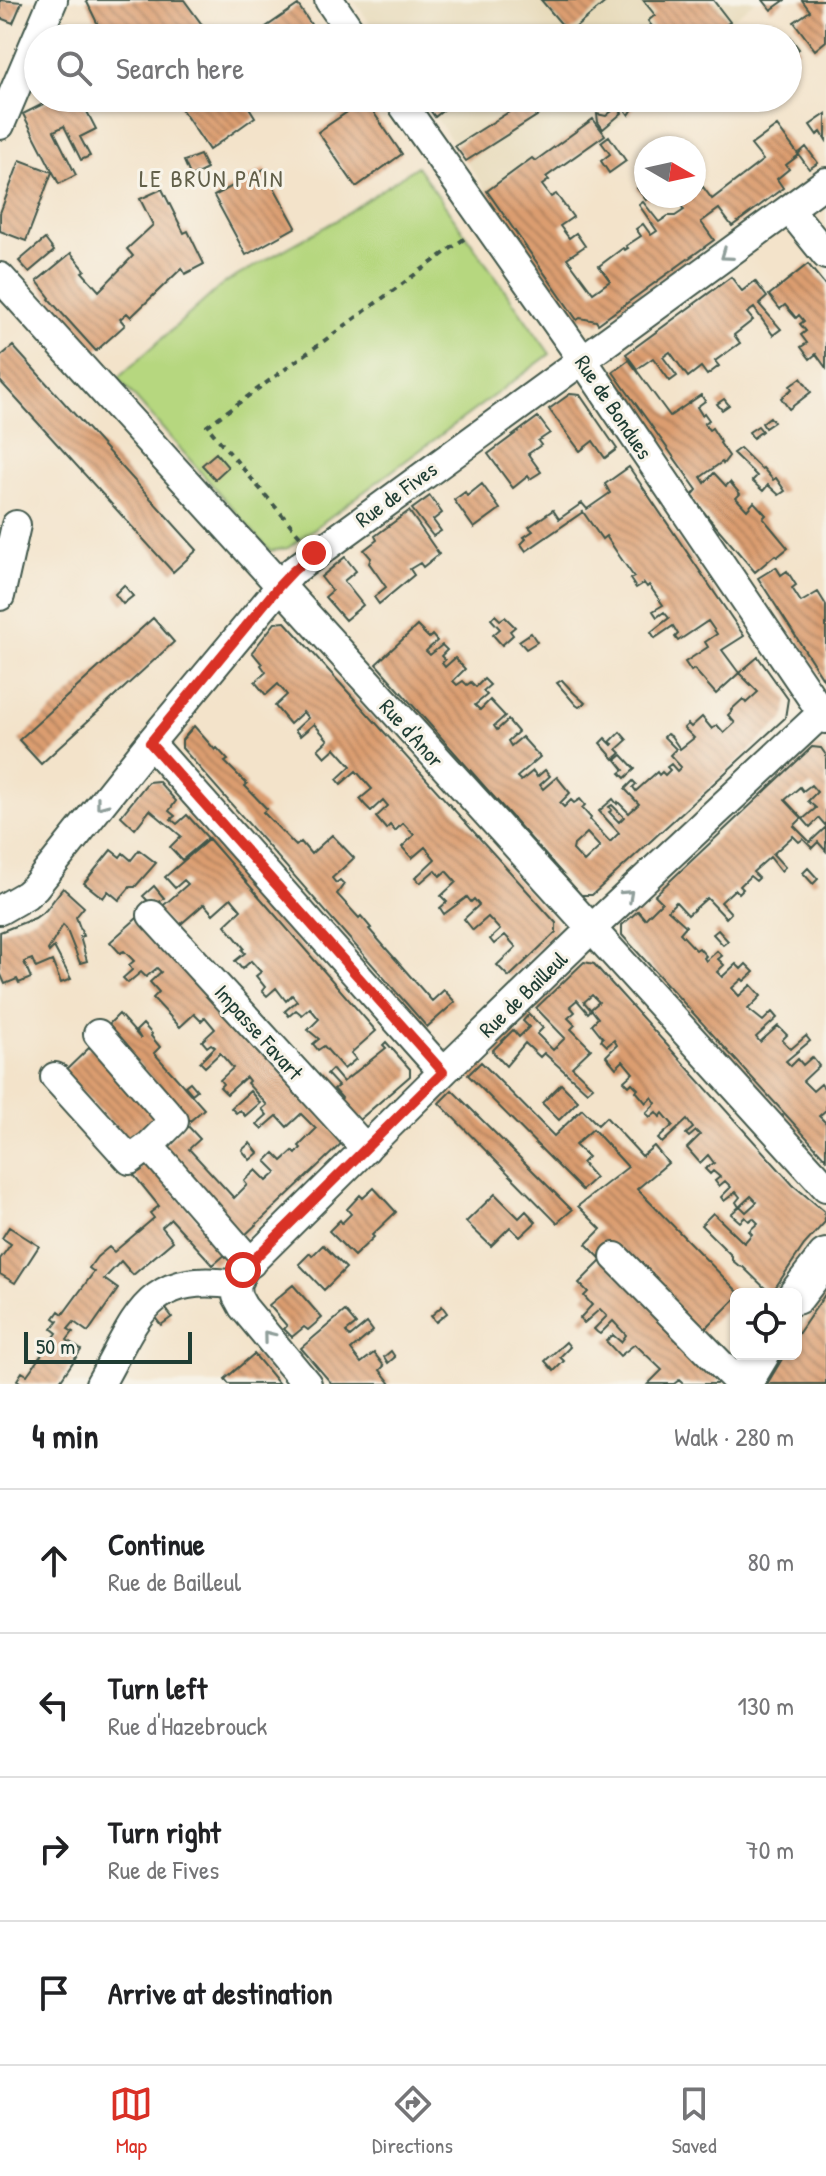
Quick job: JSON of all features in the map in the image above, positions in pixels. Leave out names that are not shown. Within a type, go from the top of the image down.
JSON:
[{"type":"main road","points":[[802,1288],[826,1257]]},
{"type":"main road","points":[[741,1384],[757,1360]]},
{"type":"street","points":[[42,24],[53,0]]},
{"type":"street","points":[[329,0],[345,24]]},
{"type":"street","points":[[3,105],[24,61]]},
{"type":"street","name":"Rue de Bondues","points":[[408,112],[582,359],[824,716]]},
{"type":"street","name":"Rue de Fives","points":[[2,901],[26,895],[35,887],[293,571],[826,182]]},
{"type":"street","points":[[789,209],[826,255]]},
{"type":"street","name":"Rue d'Anor","points":[[0,277],[826,1187]]},
{"type":"street","points":[[0,596],[16,525]]},
{"type":"street","name":"Rue de Bailleul","points":[[243,1274],[443,1072],[590,930],[824,716]]},
{"type":"street","points":[[150,743],[443,1072]]},
{"type":"street","name":"Impasse Favart","points":[[152,915],[366,1149]]},
{"type":"street","points":[[55,1077],[130,1160],[174,1121],[98,1034]]},
{"type":"street","points":[[149,1146],[243,1274]]},
{"type":"street","points":[[615,1257],[741,1384]]},
{"type":"street","points":[[100,1384],[139,1315],[155,1296],[183,1285],[243,1274]]},
{"type":"street","points":[[243,1274],[237,1296],[243,1307],[307,1384]]},
{"type":"path","points":[[314,553],[207,426],[486,223]]},
{"type":"shaded area","points":[[354,0],[756,0],[726,24],[370,24]]},
{"type":"shaded area","points":[[432,112],[629,112],[605,135],[547,176],[549,180],[535,179],[498,207]]},
{"type":"green space","points":[[417,166],[550,354],[288,548],[270,551],[118,378],[223,284],[335,221]]},
{"type":"building","points":[[0,0],[22,2],[13,23],[0,18]]},
{"type":"building","points":[[86,0],[184,0],[202,24],[98,24]]},
{"type":"building","points":[[541,0],[608,0],[580,24],[561,24]]},
{"type":"building","points":[[643,0],[713,0],[730,22],[650,24],[648,21],[655,15]]},
{"type":"building","points":[[763,0],[785,0],[771,10]]},
{"type":"building","points":[[802,0],[826,0],[826,41],[815,50],[802,33],[802,24],[794,22],[810,11]]},
{"type":"building","points":[[298,5],[311,24],[270,24]]},
{"type":"building","points":[[87,112],[96,129],[80,137],[90,156],[81,160],[64,126],[54,131],[76,175],[59,184],[23,114]]},
{"type":"building","points":[[183,112],[252,112],[255,117],[209,150]]},
{"type":"building","points":[[347,112],[373,112],[402,154],[356,187],[318,132]]},
{"type":"building","points":[[509,112],[543,112],[466,161],[455,146]]},
{"type":"building","points":[[611,112],[622,113],[603,129],[597,114],[606,116]]},
{"type":"building","points":[[826,114],[826,140],[821,132],[817,135],[810,125]]},
{"type":"building","points":[[593,119],[605,135],[546,177],[549,180],[542,185],[551,197],[556,194],[573,217],[560,226],[569,238],[576,233],[585,246],[567,258],[593,293],[610,281],[599,266],[641,236],[636,229],[643,224],[651,235],[657,231],[641,208],[648,208],[659,222],[668,216],[675,216],[683,208],[706,208],[706,191],[712,199],[763,160],[751,145],[777,126],[798,154],[806,147],[818,163],[809,169],[799,155],[786,165],[789,169],[777,179],[783,188],[732,226],[719,209],[701,222],[714,240],[598,324],[596,321],[577,320],[487,191],[532,158],[535,161]]},
{"type":"building","points":[[609,136],[626,161],[609,173],[601,161],[610,154],[601,142]]},
{"type":"building","points":[[200,155],[207,169],[191,177],[184,161]]},
{"type":"building","points":[[20,160],[52,172],[26,241],[0,231],[0,213]]},
{"type":"building","points":[[264,169],[296,227],[246,255],[214,196]]},
{"type":"building","points":[[162,189],[204,264],[185,274],[182,268],[131,317],[127,313],[120,319],[125,325],[96,351],[49,299],[37,281],[71,253],[85,270],[82,272],[99,291],[133,256],[127,249],[153,225],[140,199]]},
{"type":"building","points":[[45,239],[54,251],[29,272],[19,261]]},
{"type":"building","points":[[808,264],[826,286],[826,368],[816,354],[810,359],[801,347],[807,343],[801,335],[806,331],[800,324],[804,321],[799,315],[796,318],[785,305],[780,309],[769,295]]},
{"type":"building","points":[[731,277],[742,291],[755,281],[767,297],[759,304],[781,329],[773,335],[754,308],[747,313],[753,320],[734,335],[740,343],[715,361],[719,366],[707,375],[701,367],[688,377],[670,352],[663,357],[677,376],[670,381],[653,358],[637,369],[626,354]]},
{"type":"building","points":[[13,346],[197,550],[173,572],[0,381],[0,357]]},
{"type":"building","points":[[629,360],[670,416],[701,395],[705,401],[697,407],[709,420],[704,424],[709,430],[712,428],[729,456],[723,464],[701,477],[705,483],[714,473],[726,486],[730,482],[740,494],[736,498],[747,510],[754,502],[788,548],[755,572],[691,497],[697,490],[613,372]]},
{"type":"building","points":[[801,378],[811,392],[789,409],[781,398]]},
{"type":"building","points":[[570,394],[580,395],[617,449],[605,458],[593,441],[580,451],[549,409]]},
{"type":"building","points":[[724,399],[729,405],[722,410],[717,404]]},
{"type":"building","points":[[538,417],[550,433],[538,441],[541,445],[528,454],[541,472],[530,479],[528,476],[513,488],[488,454]]},
{"type":"building","points":[[770,417],[774,422],[765,428],[762,423]]},
{"type":"building","points":[[758,426],[762,431],[753,438],[749,432]]},
{"type":"building","points":[[740,448],[773,480],[776,478],[785,491],[779,495],[768,485],[763,491],[752,481],[757,476],[733,453]]},
{"type":"building","points":[[216,453],[228,467],[215,479],[202,465]]},
{"type":"building","points":[[629,467],[744,636],[722,650],[739,673],[716,694],[685,662],[708,647],[705,642],[717,634],[708,621],[678,641],[673,626],[655,638],[651,632],[669,618],[664,612],[657,617],[653,611],[663,605],[649,585],[647,587],[644,583],[636,588],[630,579],[634,577],[606,536],[602,539],[583,512],[526,551],[521,544],[526,539],[524,537],[533,531],[529,527],[553,510],[559,519],[582,503],[587,509],[610,493],[605,484]]},
{"type":"building","points":[[482,484],[500,509],[474,528],[454,500],[465,492],[467,496]]},
{"type":"building","points":[[430,496],[442,513],[433,520],[441,531],[433,536],[412,509]]},
{"type":"building","points":[[409,511],[439,554],[423,567],[420,563],[410,569],[414,575],[379,604],[374,597],[386,587],[364,550],[377,540],[375,536]]},
{"type":"building","points":[[345,557],[356,571],[344,581],[363,605],[345,620],[325,597],[332,591],[321,577]]},
{"type":"building","points":[[776,567],[781,575],[787,571],[796,585],[792,588],[801,602],[818,592],[826,605],[826,683],[758,578]]},
{"type":"building","points":[[124,585],[133,596],[123,604],[115,594]]},
{"type":"building","points":[[495,615],[500,620],[505,617],[515,627],[510,631],[513,635],[502,645],[493,635],[500,629],[491,619]]},
{"type":"building","points":[[153,618],[174,642],[41,764],[19,740]]},
{"type":"building","points":[[285,622],[556,923],[556,932],[509,977],[497,965],[516,947],[505,935],[494,944],[490,939],[500,930],[488,917],[473,930],[464,919],[479,905],[474,899],[471,902],[467,897],[444,914],[440,908],[447,902],[441,896],[456,882],[446,871],[440,876],[435,870],[420,883],[415,878],[435,859],[425,847],[412,858],[402,847],[414,835],[403,823],[395,831],[390,825],[386,829],[376,817],[388,806],[383,800],[371,811],[365,805],[360,799],[372,789],[356,771],[341,784],[337,779],[351,766],[335,748],[325,757],[318,749],[328,740],[314,724],[300,736],[295,730],[308,718],[303,712],[290,724],[275,706],[287,695],[278,684],[266,695],[255,682],[266,672],[252,652],[275,623]]},
{"type":"building","points":[[417,626],[429,638],[432,635],[437,641],[426,651],[430,655],[442,645],[447,650],[441,656],[445,667],[455,658],[465,669],[453,681],[457,685],[463,681],[467,685],[471,682],[476,687],[484,679],[490,685],[483,691],[487,695],[475,705],[480,710],[490,700],[505,716],[494,726],[497,730],[508,720],[518,732],[508,741],[511,746],[522,737],[540,757],[517,777],[521,781],[533,771],[537,777],[545,770],[550,776],[540,785],[543,789],[557,777],[570,793],[560,803],[564,807],[571,800],[574,803],[580,799],[590,820],[610,842],[619,833],[599,811],[613,799],[629,813],[639,804],[625,789],[633,781],[636,791],[657,772],[665,775],[671,764],[677,771],[681,767],[670,755],[676,749],[664,737],[667,734],[680,749],[694,738],[684,728],[688,724],[691,727],[702,717],[712,729],[717,725],[724,733],[735,723],[728,715],[731,710],[743,699],[746,703],[758,692],[739,673],[758,657],[788,699],[785,718],[592,895],[581,895],[376,664]],"holes":[[[612,805],[624,817],[619,822],[609,812]],[[587,833],[600,847],[584,862],[573,850],[574,845]]]},
{"type":"building","points":[[531,633],[537,642],[526,649],[519,641]]},
{"type":"building","points":[[562,680],[585,703],[579,707],[576,705],[557,683]]},
{"type":"building","points":[[194,726],[228,760],[225,762],[267,809],[263,812],[296,846],[301,842],[311,854],[332,835],[354,858],[332,878],[336,883],[340,880],[344,884],[337,894],[359,918],[361,916],[432,1001],[444,990],[455,1002],[427,1027],[182,748],[182,740]]},
{"type":"building","points":[[620,732],[627,740],[617,749],[621,753],[614,759],[600,743],[605,738],[612,745],[610,742]]},
{"type":"building","points":[[812,747],[821,748],[826,755],[826,826],[819,818],[810,827],[803,819],[816,808],[808,801],[817,792],[811,785],[803,791],[800,787],[785,800],[802,818],[794,826],[810,842],[826,827],[826,851],[818,842],[812,848],[803,839],[799,842],[793,836],[773,854],[785,867],[781,871],[770,857],[753,872],[759,878],[756,881],[750,876],[740,886],[743,889],[739,893],[735,889],[721,902],[731,913],[726,918],[707,898],[688,915],[676,902],[668,910],[686,926],[680,933],[696,950],[699,948],[706,961],[717,951],[722,956],[718,959],[724,965],[717,972],[722,977],[736,964],[741,969],[746,964],[754,972],[732,988],[739,996],[751,985],[761,996],[748,1009],[763,1021],[772,1012],[777,1018],[756,1037],[760,1042],[778,1026],[787,1035],[782,1040],[791,1049],[806,1036],[810,1041],[786,1061],[791,1066],[798,1059],[803,1065],[812,1057],[819,1066],[803,1081],[813,1091],[821,1084],[824,1088],[826,1086],[826,1110],[819,1116],[826,1123],[826,1159],[622,935],[622,925],[638,911],[645,919],[662,902],[655,895]]},
{"type":"building","points":[[622,755],[635,769],[625,778],[620,773],[624,770],[616,760]]},
{"type":"building","points":[[158,781],[176,801],[169,811],[175,816],[171,819],[177,824],[187,815],[208,838],[182,860],[170,847],[181,836],[150,810],[135,829],[121,816],[148,782]]},
{"type":"building","points":[[209,839],[376,1031],[351,1053],[356,1059],[344,1069],[324,1046],[318,1050],[313,1044],[319,1039],[308,1030],[319,1019],[310,1008],[302,1015],[296,1010],[289,1016],[285,1011],[297,1001],[292,995],[286,1001],[276,988],[267,996],[262,991],[265,987],[256,976],[261,972],[251,961],[242,969],[235,961],[245,953],[225,925],[241,910],[231,898],[213,914],[204,904],[174,930],[157,911],[188,884],[184,880],[175,888],[165,877]]},
{"type":"building","points":[[111,850],[120,857],[123,853],[131,860],[139,850],[156,863],[119,900],[108,891],[103,898],[84,883]]},
{"type":"building","points":[[808,868],[818,879],[813,884],[803,873]]},
{"type":"building","points":[[154,886],[164,898],[154,907],[143,896]]},
{"type":"building","points":[[63,888],[84,907],[76,917],[87,961],[80,963],[63,925],[48,950],[54,947],[71,979],[61,983],[52,961],[36,968],[32,959],[24,962],[31,978],[5,984],[0,976],[0,932],[35,918],[46,910]]},
{"type":"building","points":[[145,911],[343,1142],[243,1237],[161,1147],[187,1125],[200,1139],[189,1149],[234,1198],[247,1185],[244,1181],[256,1170],[267,1181],[277,1172],[266,1161],[274,1153],[282,1161],[293,1151],[296,1154],[301,1148],[299,1146],[316,1129],[301,1114],[287,1127],[277,1116],[262,1129],[257,1124],[267,1115],[262,1109],[267,1105],[247,1083],[246,1077],[227,1094],[220,1087],[223,1084],[220,1080],[233,1068],[220,1053],[205,1067],[200,1062],[215,1047],[211,1044],[207,1047],[202,1041],[215,1029],[205,1017],[201,1021],[194,1014],[180,1027],[153,998],[159,992],[150,982],[161,972],[157,968],[146,977],[141,972],[128,983],[123,978],[132,970],[129,965],[134,961],[124,951],[120,953],[110,942]]},
{"type":"building","points":[[718,930],[728,941],[723,945],[713,934]]},
{"type":"building","points":[[584,962],[594,964],[793,1185],[824,1211],[825,1222],[804,1245],[775,1288],[765,1288],[732,1260],[732,1256],[701,1225],[713,1213],[744,1243],[752,1234],[749,1231],[758,1223],[753,1218],[749,1221],[745,1217],[740,1222],[731,1214],[739,1207],[736,1202],[740,1197],[736,1192],[724,1201],[721,1197],[731,1187],[725,1181],[719,1186],[715,1181],[720,1177],[705,1169],[714,1163],[708,1155],[700,1163],[687,1148],[700,1135],[696,1131],[689,1137],[686,1134],[693,1128],[687,1120],[662,1143],[658,1139],[673,1125],[663,1113],[660,1117],[656,1112],[650,1117],[646,1113],[656,1103],[652,1097],[646,1103],[632,1083],[629,1086],[624,1081],[633,1073],[623,1061],[616,1068],[606,1056],[617,1045],[614,1040],[607,1046],[592,1024],[598,1018],[591,1009],[599,1002],[592,995],[584,1002],[591,1010],[588,1013],[577,1000],[570,1006],[575,1012],[568,1018],[575,1025],[571,1029],[591,1049],[572,1067],[593,1087],[587,1092],[544,1053],[540,1057],[525,1043],[506,1066],[492,1051],[513,1030],[519,1037],[529,1027],[523,1021],[529,1014],[543,1028],[537,1034],[553,1050],[565,1038],[536,1008]],"holes":[[[751,1196],[757,1202],[746,1212],[740,1206]]]},
{"type":"building","points":[[119,1014],[141,1039],[136,1031],[143,1024],[152,1034],[160,1047],[154,1053],[204,1109],[190,1121],[106,1027]]},
{"type":"building","points":[[386,1042],[410,1069],[410,1076],[351,1127],[333,1106],[342,1098],[334,1089],[338,1086],[327,1074],[332,1069],[343,1082],[386,1048],[383,1045]]},
{"type":"building","points":[[91,1046],[161,1123],[134,1147],[64,1072]]},
{"type":"building","points":[[481,1062],[554,1136],[582,1109],[598,1125],[606,1117],[642,1156],[654,1146],[668,1163],[637,1189],[734,1288],[730,1288],[730,1304],[703,1331],[720,1378],[716,1384],[683,1384],[679,1380],[674,1384],[648,1384],[662,1370],[635,1344],[620,1356],[606,1341],[613,1335],[621,1342],[626,1335],[613,1321],[600,1334],[594,1329],[607,1316],[600,1309],[584,1323],[580,1318],[592,1305],[584,1296],[588,1292],[579,1283],[602,1260],[586,1244],[601,1229],[578,1206],[628,1167],[593,1129],[575,1145],[588,1157],[582,1163],[595,1178],[582,1190],[468,1075]]},
{"type":"building","points":[[190,1082],[197,1090],[192,1094],[185,1086]]},
{"type":"building","points":[[561,1084],[578,1101],[559,1120],[542,1103]]},
{"type":"building","points":[[452,1090],[572,1210],[557,1223],[439,1103]]},
{"type":"building","points":[[250,1091],[260,1103],[245,1116],[240,1110],[236,1113],[231,1108]]},
{"type":"building","points":[[250,1143],[258,1153],[250,1160],[242,1150]]},
{"type":"building","points":[[147,1161],[226,1254],[213,1265],[171,1219],[162,1227],[173,1241],[133,1275],[121,1261],[104,1279],[118,1289],[88,1332],[74,1322],[68,1329],[73,1332],[67,1340],[81,1350],[58,1384],[23,1384],[17,1380],[22,1372],[27,1375],[57,1333],[52,1329],[58,1321],[54,1318],[59,1311],[63,1314],[94,1272],[89,1268],[97,1257],[109,1247],[114,1252],[154,1218],[150,1213],[159,1206],[133,1174]]},
{"type":"building","points":[[374,1188],[396,1212],[354,1256],[329,1231],[351,1214],[347,1209],[360,1195],[363,1198]]},
{"type":"building","points":[[495,1194],[519,1218],[526,1211],[536,1222],[520,1237],[510,1227],[491,1246],[466,1222]]},
{"type":"building","points":[[9,1227],[39,1246],[15,1283],[0,1274],[0,1259],[11,1244],[2,1238]]},
{"type":"building","points":[[323,1245],[346,1268],[324,1290],[299,1264]]},
{"type":"building","points":[[293,1285],[322,1318],[308,1330],[304,1327],[292,1337],[269,1305]]},
{"type":"building","points":[[826,1293],[826,1384],[767,1384],[781,1360],[802,1360],[802,1328]]},
{"type":"building","points":[[164,1306],[172,1317],[161,1325],[153,1315]]},
{"type":"building","points":[[442,1306],[447,1313],[436,1322],[431,1316]]},
{"type":"building","points":[[345,1311],[356,1324],[346,1332],[350,1337],[367,1323],[373,1331],[351,1350],[361,1363],[374,1353],[384,1366],[380,1370],[391,1384],[332,1384],[301,1348]]},
{"type":"building","points":[[566,1342],[570,1347],[560,1357],[564,1361],[554,1371],[545,1361]]},
{"type":"building","points":[[391,1351],[395,1357],[388,1363],[384,1357]]},
{"type":"building","points":[[254,1354],[279,1384],[229,1384],[225,1379]]},
{"type":"district","name":"LE BRUN PAIN","points":[[212,179]]},
{"type":"route","points":[[243,1270],[443,1072],[150,743],[279,586],[314,553]]}]
